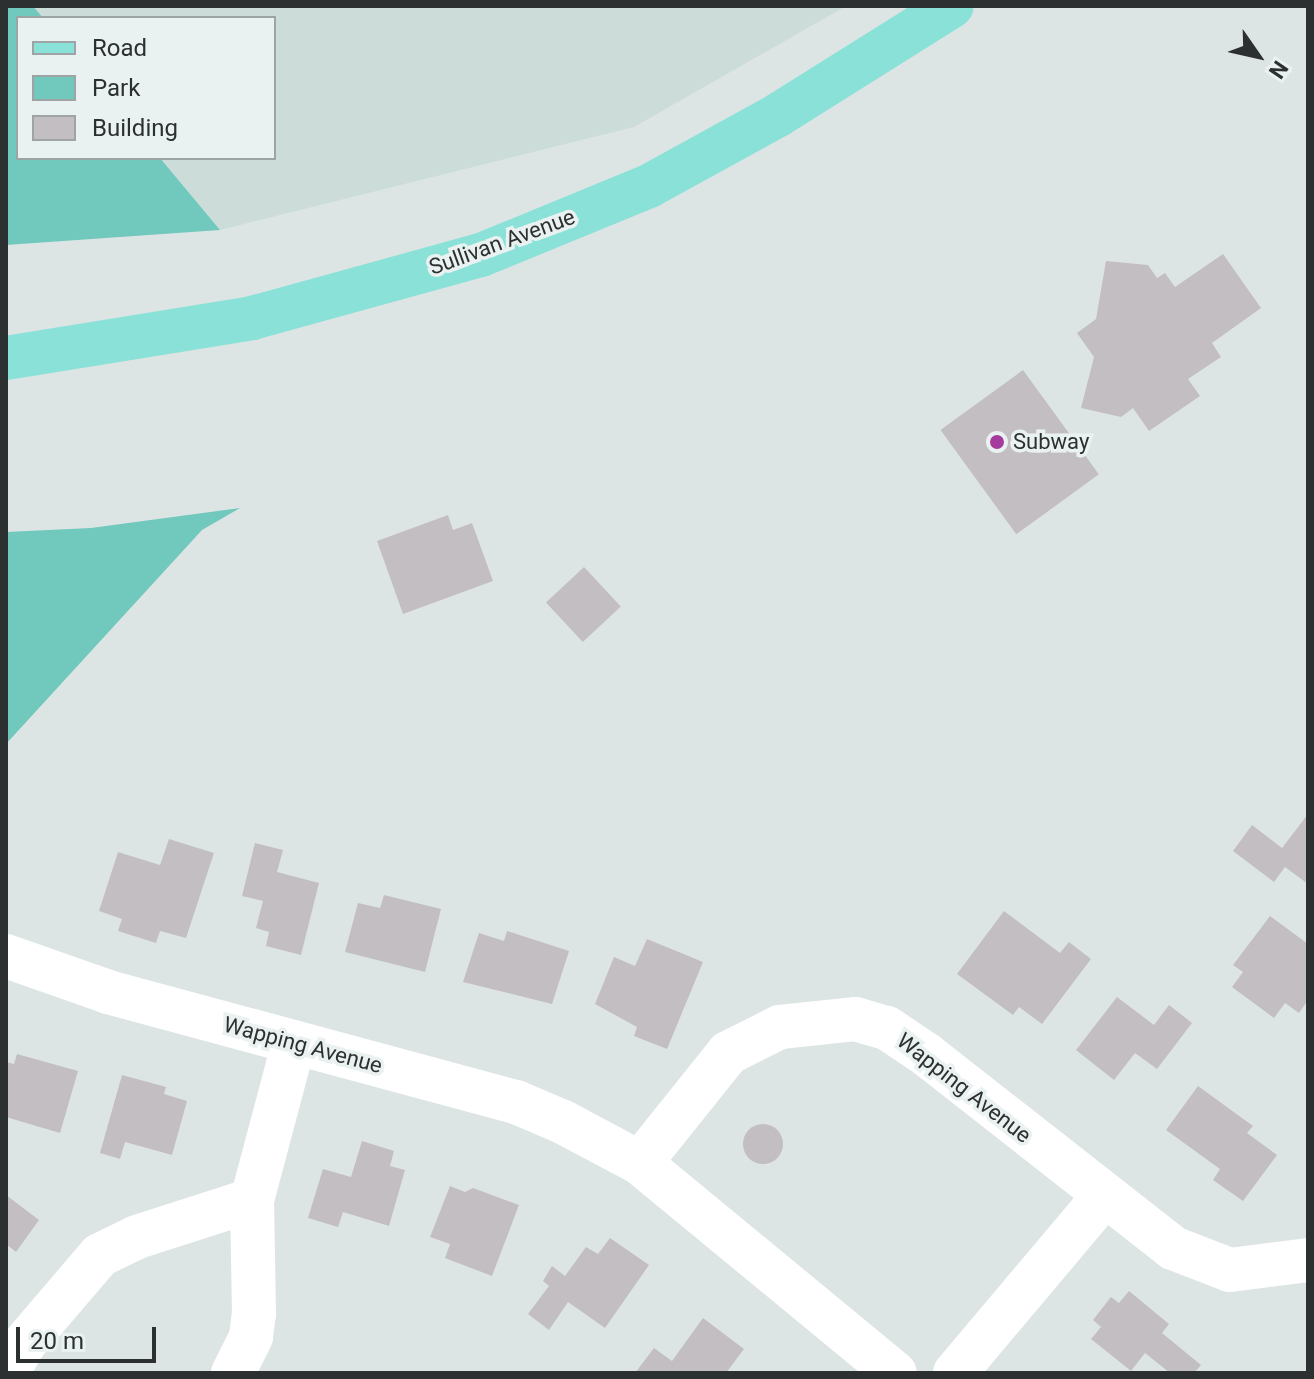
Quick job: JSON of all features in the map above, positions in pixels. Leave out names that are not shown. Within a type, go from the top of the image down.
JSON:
[{"type":"main road","name":"Sullivan Avenue","points":[[6,358],[252,318],[481,255],[649,186],[778,115],[952,6]]},
{"type":"street","name":"Wapping Avenue","points":[[6,956],[95,988],[516,1102],[615,1146],[640,1163],[895,1373]]},
{"type":"street","name":"Wapping Avenue","points":[[640,1163],[728,1053],[780,1027],[855,1019],[887,1028],[927,1055],[1103,1197],[1173,1248],[1213,1267],[1230,1270],[1308,1260]]},
{"type":"street","points":[[233,1373],[251,1337],[254,1314],[252,1200],[294,1042]]},
{"type":"street","points":[[955,1373],[1103,1197]]},
{"type":"street","points":[[7,1373],[23,1345],[100,1255],[137,1237],[252,1200]]},
{"type":"shaded area","points":[[33,6],[846,6],[634,127],[220,230],[162,160],[276,160],[276,16],[41,16]]},
{"type":"green space","points":[[6,6],[33,6],[41,16],[16,16],[16,160],[162,160],[220,230],[6,245]]},
{"type":"green space","points":[[240,508],[202,530],[6,744],[6,532],[91,528]]},
{"type":"building","points":[[1223,254],[1261,308],[1212,343],[1221,357],[1188,379],[1200,396],[1149,431],[1133,408],[1121,417],[1081,408],[1094,357],[1077,333],[1096,319],[1106,261],[1148,265],[1157,278],[1165,273],[1175,287]]},
{"type":"building","points":[[1023,370],[1099,474],[1016,534],[940,430]]},
{"type":"building","points":[[448,515],[453,530],[472,523],[493,581],[403,614],[377,541]]},
{"type":"building","points":[[584,567],[621,606],[583,642],[546,602]]},
{"type":"building","points":[[1308,814],[1308,884],[1285,867],[1274,882],[1233,851],[1252,825],[1282,848]]},
{"type":"building","points":[[169,839],[214,853],[186,938],[160,931],[156,943],[118,931],[122,919],[99,911],[118,852],[160,865]]},
{"type":"building","points":[[255,843],[283,850],[277,872],[319,883],[301,955],[266,946],[269,932],[256,928],[263,901],[242,896]]},
{"type":"building","points":[[384,895],[441,909],[425,972],[345,952],[358,903],[380,908]]},
{"type":"building","points":[[1004,911],[1060,953],[1069,942],[1091,959],[1042,1024],[1019,1007],[1013,1015],[957,974]]},
{"type":"building","points":[[1270,916],[1308,944],[1308,1000],[1299,1013],[1285,1003],[1274,1018],[1232,987],[1243,972],[1233,965]]},
{"type":"building","points":[[507,931],[569,951],[552,1004],[463,982],[479,933],[504,941]]},
{"type":"building","points":[[647,939],[703,962],[667,1049],[634,1036],[637,1027],[595,1004],[614,957],[635,966]]},
{"type":"building","points":[[1117,997],[1154,1025],[1169,1005],[1192,1023],[1157,1069],[1135,1053],[1114,1080],[1076,1050]]},
{"type":"building","points":[[17,1054],[78,1071],[60,1133],[6,1117],[6,1062],[14,1064]]},
{"type":"building","points":[[122,1075],[166,1087],[164,1094],[187,1101],[172,1155],[125,1142],[120,1159],[100,1153]]},
{"type":"building","points":[[1198,1086],[1253,1126],[1247,1133],[1277,1155],[1243,1201],[1213,1180],[1220,1169],[1166,1130]]},
{"type":"building","points":[[763,1124],[777,1130],[783,1144],[777,1158],[763,1164],[749,1158],[743,1144],[749,1130]]},
{"type":"building","points":[[362,1141],[394,1151],[390,1166],[405,1170],[389,1226],[343,1212],[338,1227],[308,1218],[323,1169],[351,1177]]},
{"type":"building","points":[[450,1186],[465,1192],[473,1188],[519,1205],[492,1276],[445,1258],[450,1244],[430,1237]]},
{"type":"building","points":[[6,1195],[39,1220],[16,1252],[6,1244]]},
{"type":"building","points":[[610,1238],[649,1265],[605,1328],[568,1302],[549,1330],[528,1314],[549,1286],[543,1281],[552,1266],[565,1276],[586,1247],[598,1254]]},
{"type":"building","points":[[1129,1291],[1169,1324],[1162,1333],[1201,1365],[1194,1373],[1170,1373],[1145,1353],[1131,1371],[1091,1339],[1101,1327],[1093,1320],[1111,1297],[1119,1303]]},
{"type":"building","points":[[703,1318],[744,1349],[726,1373],[635,1373],[654,1348],[672,1361]]},
{"type":"place","name":"Subway","points":[[997,442]]}]
